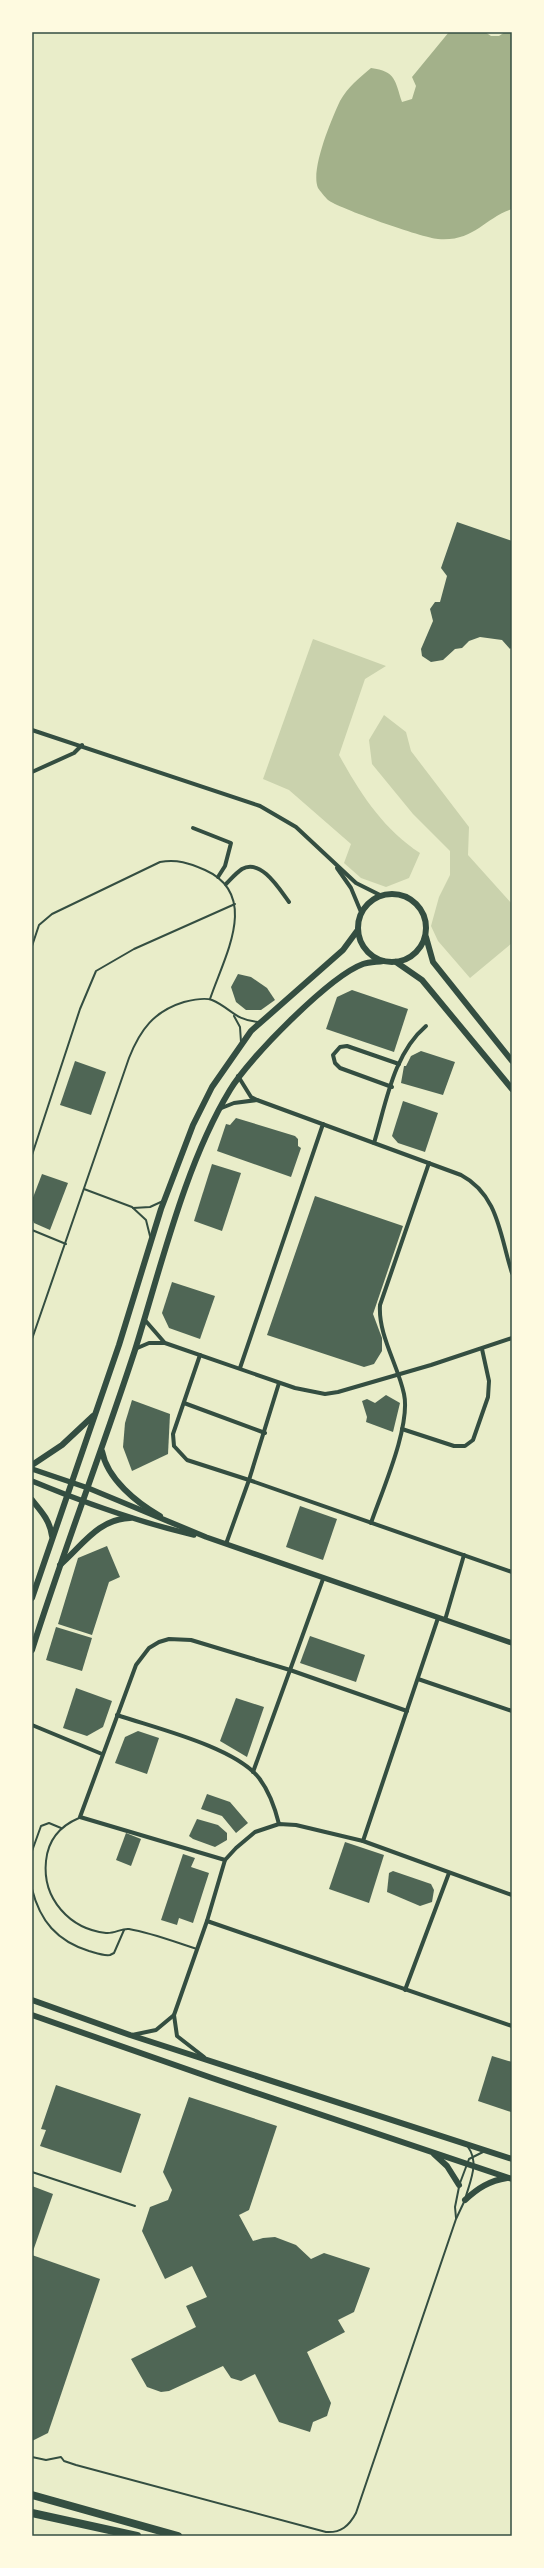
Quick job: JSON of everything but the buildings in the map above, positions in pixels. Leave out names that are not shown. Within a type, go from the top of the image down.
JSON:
[{"type":"highway","points":[[32,2495],[178,2536]]},
{"type":"highway","points":[[32,2513],[137,2536]]},
{"type":"main road","points":[[32,1598],[151,1239],[193,1125],[209,1093],[241,1045],[262,1022],[343,950],[358,931],[361,912],[368,904],[382,896],[395,894],[414,902],[425,919],[427,948],[433,962],[512,1060]]},
{"type":"main road","points":[[358,931],[366,950],[383,961]]},
{"type":"main road","points":[[32,1650],[59,1566],[84,1502],[102,1449],[193,1168],[219,1110],[238,1076],[303,1010],[344,975],[364,964],[404,960],[418,950],[425,935]]},
{"type":"main road","points":[[396,962],[422,980],[512,1089]]},
{"type":"main road","points":[[32,1467],[57,1449],[94,1414]]},
{"type":"main road","points":[[102,1449],[108,1467],[123,1488],[144,1507],[160,1516]]},
{"type":"main road","points":[[32,1500],[45,1514],[51,1527],[52,1540]]},
{"type":"main road","points":[[59,1566],[101,1526],[117,1518],[130,1518]]},
{"type":"main road","points":[[32,2000],[130,2035],[512,2159]]},
{"type":"main road","points":[[32,2015],[511,2178]]},
{"type":"main road","points":[[429,2151],[447,2166],[459,2185]]},
{"type":"main road","points":[[465,2200],[478,2188],[489,2182],[511,2178]]},
{"type":"street","points":[[32,730],[82,745],[260,806],[296,827],[356,883],[382,896]]},
{"type":"street","points":[[32,772],[74,753],[82,745]]},
{"type":"street","points":[[193,828],[231,843],[224,866],[218,877]]},
{"type":"street","points":[[328,856],[351,888],[361,912]]},
{"type":"street","points":[[226,884],[241,870],[246,868],[256,868],[267,875],[289,902]]},
{"type":"street","points":[[374,1143],[399,1064],[410,1043],[426,1026]]},
{"type":"street","points":[[392,1087],[340,1068],[335,1063],[334,1056],[340,1047],[347,1046],[399,1064]]},
{"type":"street","points":[[238,1076],[251,1097],[257,1100],[429,1163],[468,1179],[484,1193],[495,1211],[510,1258],[512,1273]]},
{"type":"street","points":[[219,1110],[234,1103],[257,1100]]},
{"type":"street","points":[[240,1368],[323,1124]]},
{"type":"street","points":[[371,1523],[402,1429],[405,1395],[381,1322],[380,1305],[429,1163]]},
{"type":"street","points":[[144,1319],[165,1343]]},
{"type":"street","points":[[135,1349],[149,1343],[165,1343],[240,1368],[279,1383],[325,1394],[338,1392],[482,1349],[512,1338]]},
{"type":"street","points":[[402,1429],[454,1446],[459,1447],[470,1444],[475,1434],[489,1391],[482,1349]]},
{"type":"street","points":[[200,1355],[174,1434],[174,1446],[187,1460],[249,1480],[512,1572]]},
{"type":"street","points":[[226,1544],[265,1432],[279,1383]]},
{"type":"street","points":[[184,1403],[265,1432]]},
{"type":"street","points":[[32,1467],[160,1516],[206,1537],[323,1579],[438,1618],[512,1641]]},
{"type":"street","points":[[32,1481],[67,1496],[130,1518],[206,1537]]},
{"type":"street","points":[[445,1620],[464,1556]]},
{"type":"street","points":[[253,1772],[323,1579]]},
{"type":"street","points":[[363,1841],[438,1618]]},
{"type":"street","points":[[225,1860],[80,1817],[130,1679],[141,1655],[149,1648],[169,1639],[191,1640],[290,1670],[407,1711]]},
{"type":"street","points":[[418,1679],[512,1711]]},
{"type":"street","points":[[117,1715],[214,1748],[253,1772],[267,1790],[279,1824]]},
{"type":"street","points":[[34,1727],[102,1754]]},
{"type":"street","points":[[206,2059],[177,2036],[174,2015],[207,1921],[225,1860],[236,1848],[255,1832],[279,1824],[296,1825],[363,1841],[512,1895]]},
{"type":"street","points":[[405,1990],[449,1873]]},
{"type":"street","points":[[207,1921],[512,2026]]},
{"type":"street","points":[[130,2035],[156,2030],[174,2015]]},
{"type":"lane","points":[[32,946],[35,932],[45,918],[160,862],[179,860],[218,877],[226,884],[235,904],[235,923],[210,999]]},
{"type":"lane","points":[[32,1155],[80,1009],[96,971],[134,949],[235,904]]},
{"type":"lane","points":[[32,1339],[129,1058],[144,1027],[158,1014],[172,1006],[194,999],[210,999],[233,1015],[262,1022]]},
{"type":"lane","points":[[233,1015],[240,1027],[241,1045]]},
{"type":"lane","points":[[84,1189],[132,1208],[146,1220],[151,1239]]},
{"type":"lane","points":[[132,1208],[150,1207],[165,1199]]},
{"type":"lane","points":[[32,1230],[66,1244]]},
{"type":"lane","points":[[80,1817],[61,1828],[51,1843],[46,1865],[47,1879],[60,1910],[76,1924],[98,1932],[114,1934],[128,1929],[197,1949]]},
{"type":"lane","points":[[32,1851],[41,1826],[49,1823],[61,1828]]},
{"type":"lane","points":[[32,1889],[37,1906],[50,1929],[60,1939],[74,1946],[110,1956],[114,1952],[124,1930]]},
{"type":"lane","points":[[32,2457],[46,2460],[61,2457],[64,2461],[76,2465],[326,2532],[342,2530],[350,2523],[356,2513],[456,2219],[465,2200],[474,2166],[473,2156],[464,2143]]},
{"type":"lane","points":[[456,2219],[455,2207],[459,2185],[466,2163],[473,2156],[487,2151]]},
{"type":"lane","points":[[32,2172],[135,2206]]},
{"type":"shaded area","points":[[449,32],[485,32],[491,36],[499,36],[505,32],[512,32],[512,209],[502,213],[461,237],[438,239],[363,216],[335,204],[328,200],[320,191],[316,180],[319,157],[327,131],[340,101],[350,87],[371,68],[379,69],[393,78],[402,102],[412,99],[416,86],[412,77]]},
{"type":"shaded area","points":[[313,639],[386,666],[365,679],[339,755],[355,783],[374,809],[395,833],[420,853],[409,878],[386,887],[361,878],[344,863],[351,844],[289,790],[263,779]]},
{"type":"shaded area","points":[[384,715],[406,732],[411,751],[469,827],[468,855],[512,904],[512,943],[470,978],[438,941],[431,926],[439,897],[450,875],[450,851],[413,814],[372,764],[369,740]]}]
